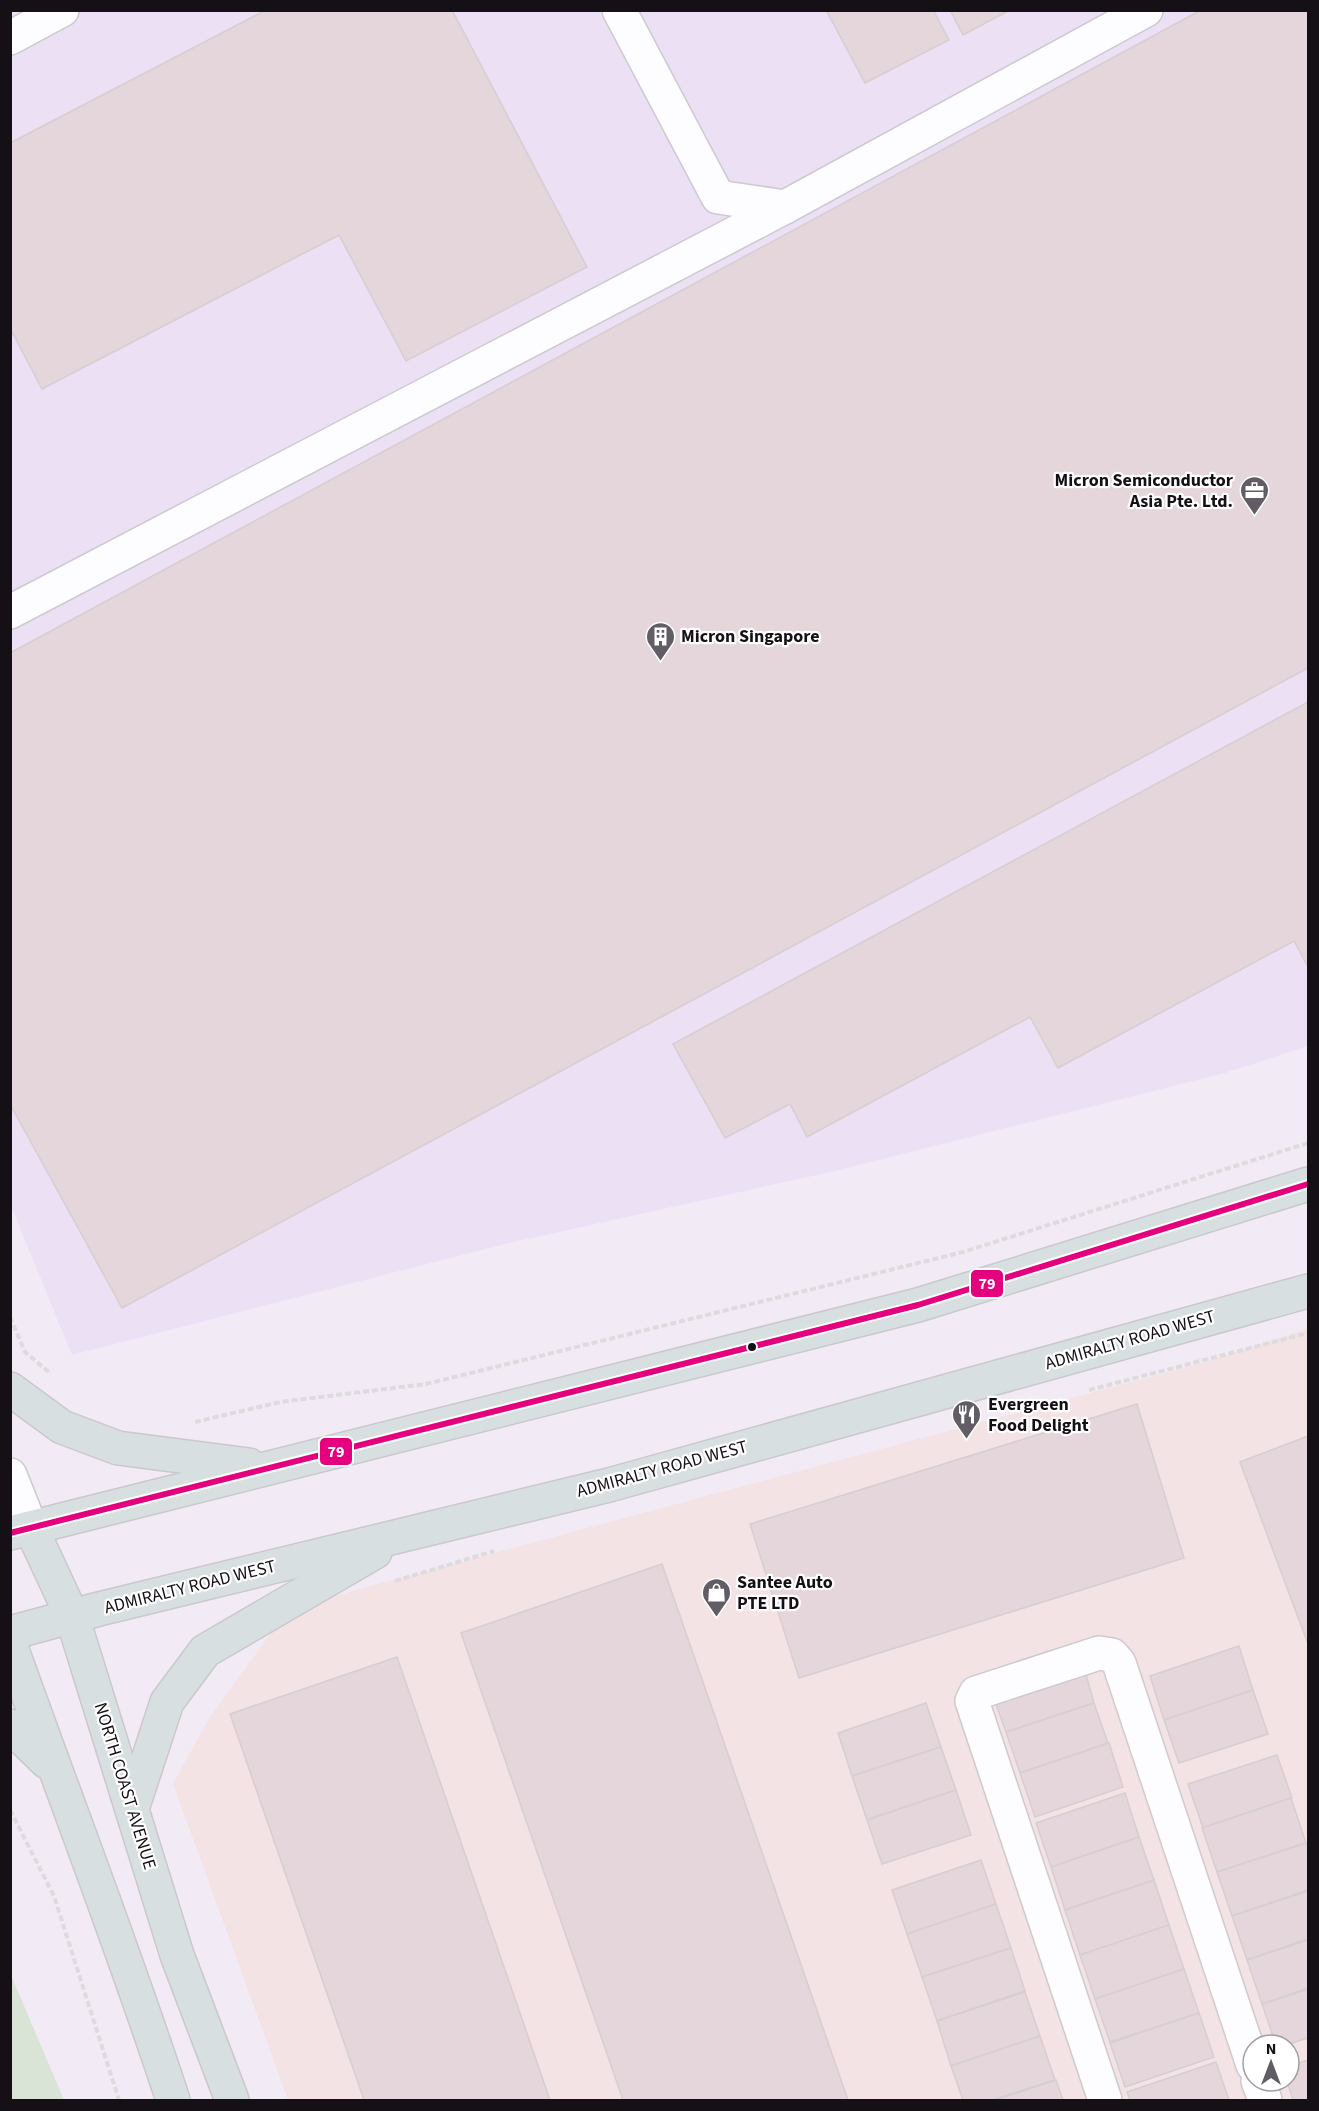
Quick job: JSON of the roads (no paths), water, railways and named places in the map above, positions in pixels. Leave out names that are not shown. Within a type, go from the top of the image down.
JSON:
[{"type":"main road","points":[[21,1531],[918,1305],[1308,1184]]},
{"type":"main road","name":"ADMIRALTY ROAD WEST","points":[[10,1633],[609,1485],[1308,1291]]},
{"type":"main road","points":[[10,1389],[62,1427],[118,1448],[267,1468]]},
{"type":"main road","name":"NORTH COAST AVENUE","points":[[21,1531],[72,1616],[177,1955],[232,2100]]},
{"type":"main road","points":[[132,1809],[167,1702],[205,1651],[405,1534]]},
{"type":"main road","points":[[10,1644],[173,2100]]},
{"type":"main road","points":[[10,1726],[54,1770]]},
{"type":"street","points":[[10,38],[62,10]]},
{"type":"street","points":[[619,10],[718,197],[784,207]]},
{"type":"street","points":[[10,612],[784,207],[1146,10]]},
{"type":"street","name":"NORTH COAST AVENUE","points":[[10,1475],[21,1531]]},
{"type":"street","points":[[1105,2100],[972,1701],[976,1693],[1099,1653],[1112,1655],[1119,1663],[1242,2033]]},
{"type":"place","name":"Micron Semiconductor Asia Pte. Ltd.","points":[[1254,516]]},
{"type":"place","name":"Micron Singapore","points":[[660,662]]},
{"type":"place","name":"Evergreen Food Delight","points":[[967,1440]]},
{"type":"place","name":"Santee Auto PTE LTD","points":[[716,1618]]}]
